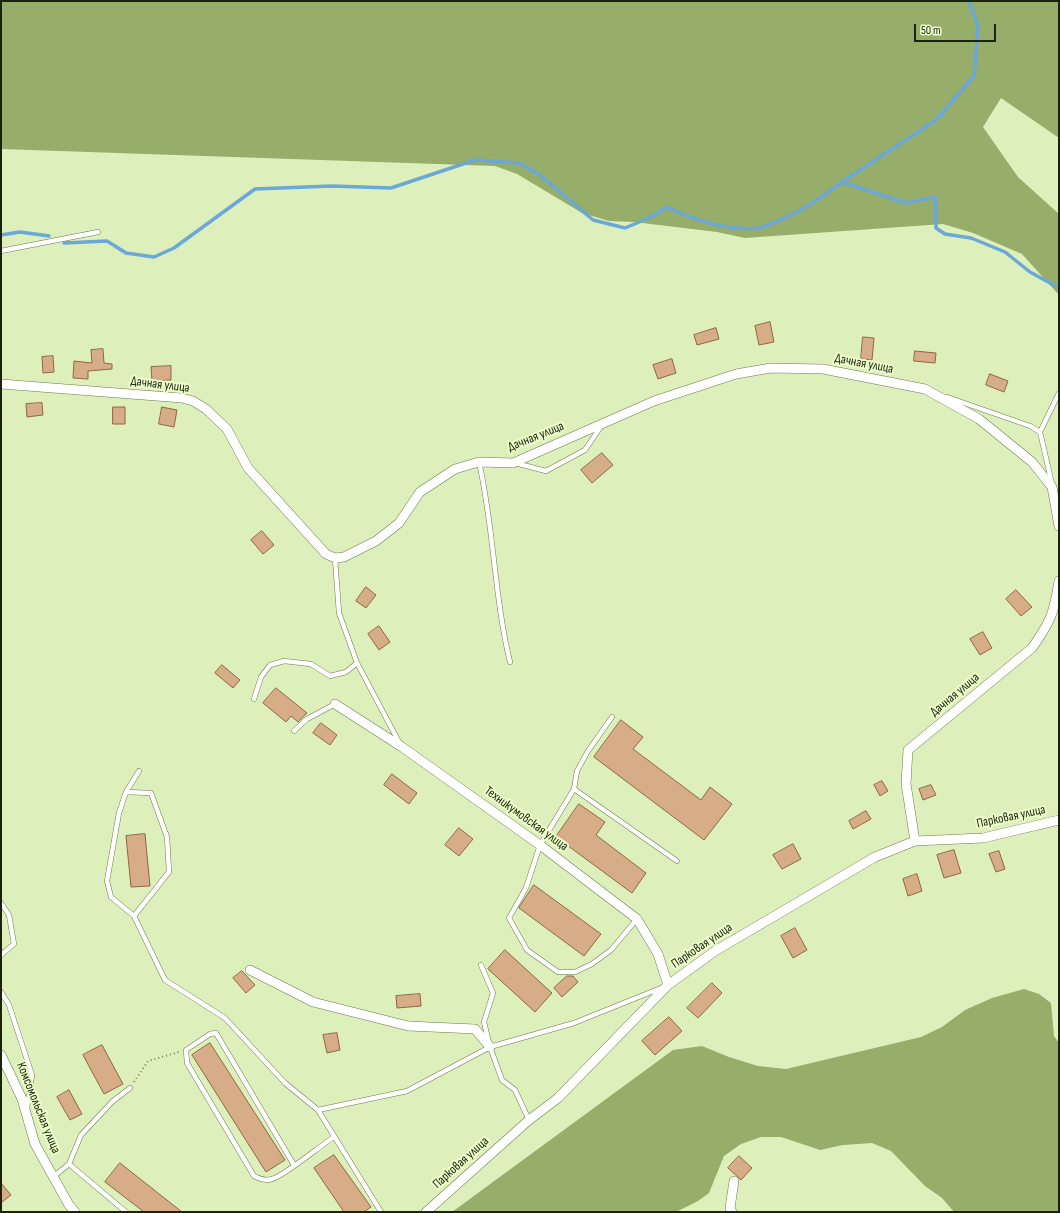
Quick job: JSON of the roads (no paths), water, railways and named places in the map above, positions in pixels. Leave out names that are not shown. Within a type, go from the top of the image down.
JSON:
[{"type":"street","name":"Дачная улица","points":[[1,384],[182,398],[193,401],[206,409],[227,429],[248,468],[326,554],[335,558],[344,557],[376,541],[399,523],[420,492],[455,469],[479,462],[513,463],[654,401],[729,376],[771,368],[823,369],[925,389],[979,419],[1032,462],[1052,487],[1059,526]]},
{"type":"street","name":"Дачная улица","points":[[915,841],[906,784],[908,750],[1032,648],[1047,627],[1054,610],[1059,581]]},
{"type":"street","name":"Техникумовская улица","points":[[335,704],[402,747],[540,845],[638,919],[658,954],[668,985]]},
{"type":"street","name":"Парковая улица","points":[[426,1212],[529,1120],[558,1098],[668,985],[715,950],[876,857],[915,841],[983,838],[1059,820]]},
{"type":"street","points":[[250,970],[313,1002],[408,1026],[475,1029],[490,1047]]},
{"type":"street","name":"Комсомольская улица","points":[[1,1055],[22,1098],[35,1144],[69,1206],[75,1212]]},
{"type":"street","points":[[732,1212],[730,1208],[734,1181]]},
{"type":"lane","points":[[1,251],[98,232]]},
{"type":"lane","points":[[925,389],[1030,426],[1040,432]]},
{"type":"lane","points":[[1052,487],[1040,432],[1059,394]]},
{"type":"lane","points":[[513,463],[546,471],[585,450],[605,422]]},
{"type":"lane","points":[[479,462],[486,494],[502,631],[510,662]]},
{"type":"lane","points":[[335,558],[339,613],[357,663],[402,747]]},
{"type":"lane","points":[[254,699],[260,677],[270,665],[284,661],[311,664],[330,676],[346,672],[357,663]]},
{"type":"lane","points":[[294,730],[307,719],[335,704]]},
{"type":"lane","points":[[612,717],[588,751],[577,771],[574,789],[540,845],[526,888],[509,918],[527,950],[558,972],[575,972],[592,964],[611,950],[638,919]]},
{"type":"lane","points":[[139,771],[126,792],[119,813],[107,881],[111,897],[134,916],[165,980],[225,1018],[285,1083],[318,1110],[381,1212]]},
{"type":"lane","points":[[574,789],[677,861]]},
{"type":"lane","points":[[126,792],[151,793],[167,837],[168,872],[134,916]]},
{"type":"lane","points":[[1,903],[9,915],[14,944],[1,955]]},
{"type":"lane","points":[[481,965],[493,993],[484,1022],[490,1047],[502,1080],[515,1090],[529,1120]]},
{"type":"lane","points":[[318,1110],[407,1091],[490,1047],[574,1023],[668,985]]},
{"type":"lane","points":[[1,992],[10,1005],[32,1076],[26,1116]]},
{"type":"lane","points":[[294,1165],[216,1033],[210,1034],[186,1050],[187,1063],[254,1176],[263,1180],[273,1179],[294,1165],[334,1137]]},
{"type":"lane","points":[[53,1177],[69,1164],[81,1135],[113,1101],[130,1088]]},
{"type":"lane","points":[[69,1164],[126,1212]]},
{"type":"waterway","points":[[842,182],[936,120],[974,76],[978,26],[969,1]]},
{"type":"waterway","points":[[64,243],[107,241],[126,253],[154,257],[174,248],[255,189],[332,186],[391,188],[475,160],[519,163],[540,175],[593,220],[625,228],[649,218],[667,207],[712,224],[735,228],[759,228],[801,210],[842,182],[906,203],[935,197],[936,228],[945,234],[971,238],[1005,252],[1030,272],[1059,288]]},
{"type":"waterway","points":[[1,235],[20,232],[49,236]]}]
